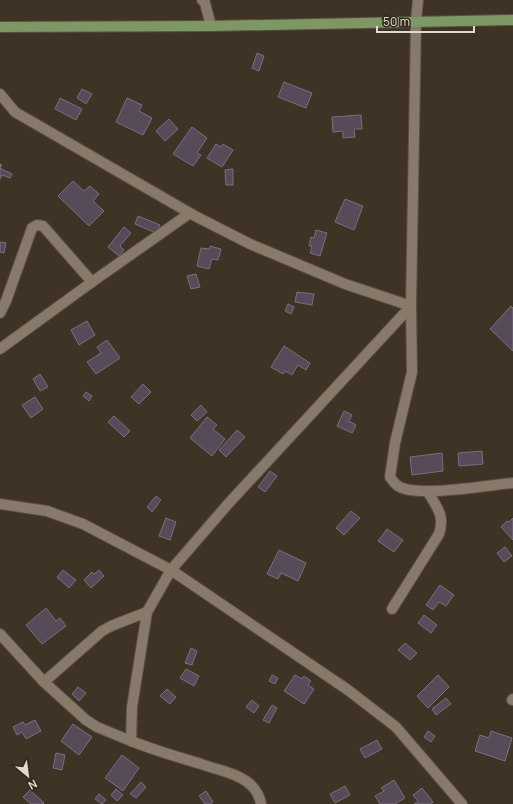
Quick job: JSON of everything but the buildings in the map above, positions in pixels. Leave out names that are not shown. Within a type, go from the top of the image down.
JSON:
[{"type":"main road","points":[[0,27],[211,26],[513,20]]},
{"type":"street","points":[[202,0],[205,3],[211,26]]},
{"type":"street","points":[[418,0],[416,21],[411,306],[412,372],[395,443],[390,477],[398,486],[412,491],[428,492],[513,483]]},
{"type":"street","points":[[0,94],[15,112],[190,213],[250,244],[345,284],[411,306]]},
{"type":"street","points":[[0,349],[190,213]]},
{"type":"street","points":[[0,313],[6,301],[32,228],[37,224],[43,226],[92,282]]},
{"type":"street","points":[[131,741],[132,707],[147,612],[171,570],[228,504],[411,306]]},
{"type":"street","points":[[392,609],[439,534],[442,524],[441,514],[428,492]]},
{"type":"street","points":[[0,504],[46,511],[83,524],[171,570],[348,690],[396,727],[462,804]]},
{"type":"street","points":[[44,682],[102,631],[110,626],[147,612]]},
{"type":"street","points":[[0,634],[44,682],[86,720],[97,727],[150,749],[235,775],[252,786],[260,798],[261,804]]}]
